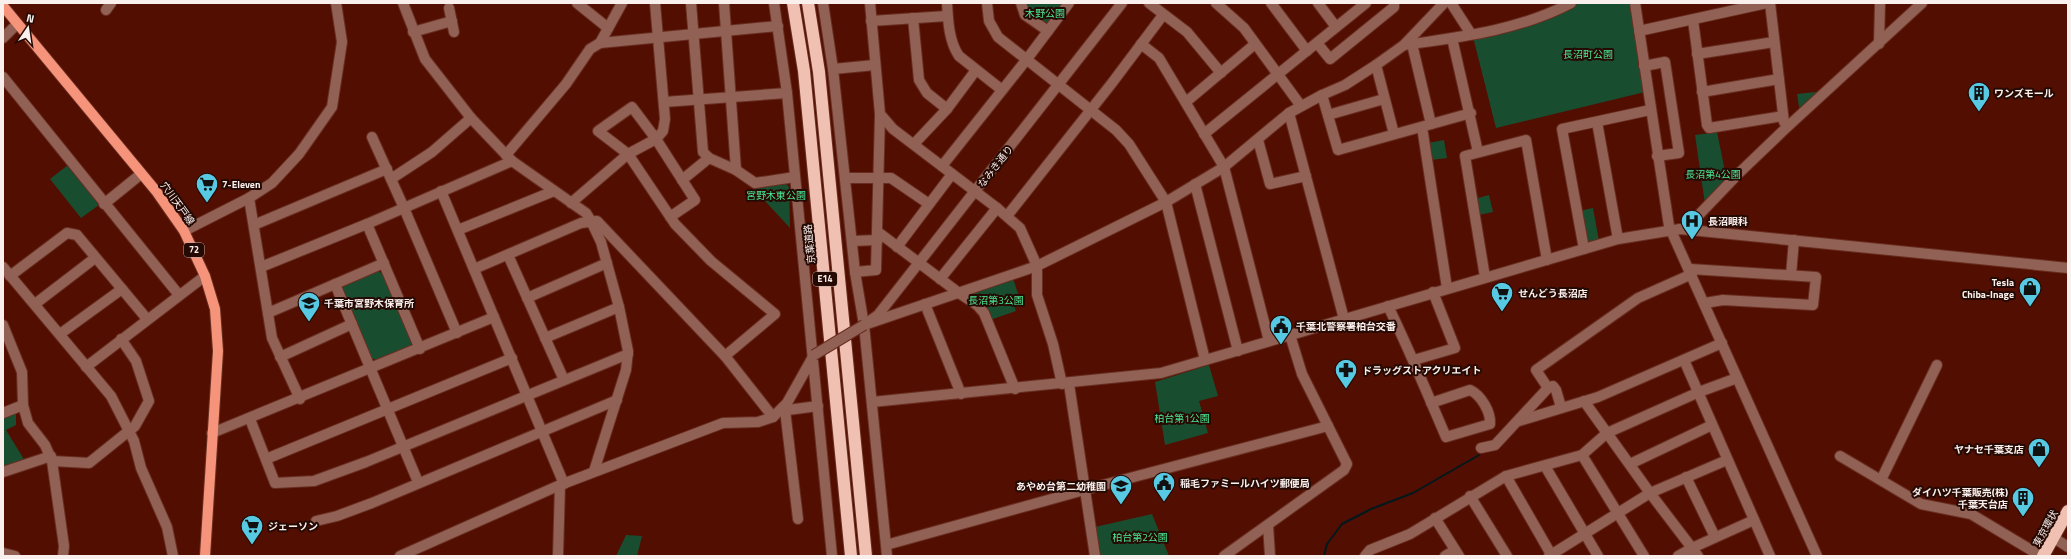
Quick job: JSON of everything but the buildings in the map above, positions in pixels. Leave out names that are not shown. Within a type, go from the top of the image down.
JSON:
[{"type":"highway","name":"京葉道路","points":[[793,3],[805,79],[851,556]]},
{"type":"highway","name":"E14","points":[[808,3],[819,72],[826,137],[866,556]]},
{"type":"highway","name":"東京環状","points":[[2042,556],[2054,538],[2068,511]]},
{"type":"main road","name":"穴川天戸線","points":[[3,6],[141,174],[184,231],[211,292],[217,327],[205,556]]},
{"type":"street","points":[[184,231],[249,198],[272,183],[296,157],[332,107],[342,42],[336,3]]},
{"type":"street","points":[[403,3],[413,32],[425,59],[471,118],[509,158],[586,213],[601,242],[619,307],[628,354],[626,370],[594,472]]},
{"type":"street","points":[[577,3],[608,28]]},
{"type":"street","points":[[600,43],[622,3]]},
{"type":"street","points":[[571,203],[628,154],[656,139],[663,131],[665,119],[664,102],[655,3]]},
{"type":"street","points":[[691,3],[704,152],[709,158],[736,170],[755,183],[795,177]]},
{"type":"street","points":[[724,3],[736,170]]},
{"type":"street","points":[[774,3],[787,93],[814,355],[824,493],[832,556]]},
{"type":"street","points":[[823,3],[833,69],[855,272],[864,325],[887,556]]},
{"type":"street","points":[[855,272],[876,270],[878,236],[880,114],[870,3]]},
{"type":"street","points":[[947,3],[954,50],[959,56],[1002,90]]},
{"type":"street","points":[[987,3],[989,21],[995,34],[1116,130],[1129,144],[1166,202],[1205,360]]},
{"type":"street","points":[[1021,3],[1022,10],[1025,15],[1048,31]]},
{"type":"street","points":[[942,166],[1027,59],[1069,3]]},
{"type":"street","name":"なみき通り","points":[[864,325],[878,315],[1122,3]]},
{"type":"street","points":[[1149,3],[1187,32],[1221,73]]},
{"type":"street","points":[[1216,3],[1235,18],[1301,106]]},
{"type":"street","points":[[1271,3],[1308,51]]},
{"type":"street","points":[[1318,3],[1336,27]]},
{"type":"street","points":[[1204,134],[1366,3]]},
{"type":"street","points":[[1318,43],[1330,59],[1394,7],[1394,3]]},
{"type":"street","points":[[780,413],[794,393],[814,355],[864,325],[1037,266],[1166,202],[1224,167],[1289,113],[1322,95],[1345,85],[1408,44],[1444,3]]},
{"type":"street","points":[[1451,3],[1471,34]]},
{"type":"street","points":[[1408,44],[1501,29],[1536,19],[1571,3]]},
{"type":"street","points":[[1635,3],[1657,156],[1671,230],[1817,556]]},
{"type":"street","points":[[1639,31],[1769,3],[1785,129]]},
{"type":"street","points":[[1879,44],[1880,3]]},
{"type":"street","points":[[1690,228],[1692,222],[1785,129],[1922,3]]},
{"type":"street","points":[[449,8],[454,32]]},
{"type":"street","points":[[1007,216],[1164,15]]},
{"type":"street","points":[[871,21],[948,16]]},
{"type":"street","points":[[913,18],[919,80],[927,93],[947,108]]},
{"type":"street","points":[[1693,20],[1702,92],[1709,128],[1783,116]]},
{"type":"street","points":[[413,32],[452,21]]},
{"type":"street","points":[[3,38],[17,24]]},
{"type":"street","points":[[261,267],[404,208],[509,158],[566,84],[590,49],[600,43],[778,26]]},
{"type":"street","points":[[1452,38],[1478,152]]},
{"type":"street","points":[[1697,54],[1774,42]]},
{"type":"street","points":[[1141,44],[1159,58],[1224,167],[1269,341]]},
{"type":"street","points":[[1186,102],[1255,44]]},
{"type":"street","points":[[1408,44],[1426,126],[1447,288]]},
{"type":"street","points":[[1644,66],[1665,62],[1679,154],[1657,156]]},
{"type":"street","points":[[833,69],[876,64]]},
{"type":"street","points":[[1376,65],[1394,134]]},
{"type":"street","points":[[914,144],[947,108],[976,70]]},
{"type":"street","points":[[3,78],[179,295]]},
{"type":"street","points":[[1702,92],[1779,79]]},
{"type":"street","points":[[664,102],[787,93]]},
{"type":"street","points":[[1322,95],[1338,150],[1470,113]]},
{"type":"street","points":[[1328,115],[1384,99]]},
{"type":"street","points":[[670,217],[695,200],[656,139],[632,106],[598,131],[628,154],[670,217],[711,261],[775,314],[725,356]]},
{"type":"street","points":[[1584,249],[1562,129],[1650,110]]},
{"type":"street","points":[[1289,113],[1344,319]]},
{"type":"street","points":[[880,114],[893,129],[997,208],[1020,228],[1037,266],[1037,295],[1065,384],[1095,556]]},
{"type":"street","points":[[391,179],[432,152],[471,118]]},
{"type":"street","points":[[1598,122],[1618,239]]},
{"type":"street","points":[[372,137],[457,333]]},
{"type":"street","points":[[1258,140],[1270,184],[1306,176]]},
{"type":"street","points":[[1485,277],[1465,156],[1478,152],[1526,140],[1547,260]]},
{"type":"street","points":[[682,180],[709,158]]},
{"type":"street","points":[[254,225],[387,169]]},
{"type":"street","points":[[104,204],[141,174]]},
{"type":"street","points":[[897,247],[952,174]]},
{"type":"street","points":[[845,178],[879,177],[895,180],[929,204]]},
{"type":"street","points":[[1195,184],[1238,351]]},
{"type":"street","points":[[442,191],[512,358],[562,484],[558,556]]},
{"type":"street","points":[[458,230],[554,191]]},
{"type":"street","points":[[249,198],[272,338],[300,399]]},
{"type":"street","points":[[940,279],[997,208]]},
{"type":"street","points":[[474,269],[581,223],[591,221],[598,222],[614,237],[780,413],[798,519]]},
{"type":"street","points":[[367,224],[420,349]]},
{"type":"street","points":[[872,402],[1065,384],[1161,373],[1618,239],[1671,230],[1690,228],[2068,268]]},
{"type":"street","points":[[10,276],[67,233],[77,235],[147,319]]},
{"type":"street","points":[[852,241],[878,236],[897,247],[977,305],[984,313],[1014,389]]},
{"type":"street","points":[[1791,275],[1794,240]]},
{"type":"street","points":[[508,255],[564,380]]},
{"type":"street","points":[[35,304],[95,258]]},
{"type":"street","points":[[268,313],[384,263]]},
{"type":"street","points":[[528,298],[607,263]]},
{"type":"street","points":[[3,267],[111,396],[134,441],[141,468],[166,527],[173,556]]},
{"type":"street","points":[[1548,388],[1536,370],[1638,298],[1691,272],[1816,277],[1813,305],[1723,300],[1705,303]]},
{"type":"street","points":[[86,367],[205,276]]},
{"type":"street","points":[[335,284],[418,482]]},
{"type":"street","points":[[60,334],[122,289]]},
{"type":"street","points":[[1414,360],[1455,348],[1433,292]]},
{"type":"street","points":[[889,300],[900,312]]},
{"type":"street","points":[[925,304],[961,394]]},
{"type":"street","points":[[1388,306],[1414,360],[1446,437],[1490,424],[1490,417],[1478,393],[1470,390],[1432,403]]},
{"type":"street","points":[[545,338],[619,307]]},
{"type":"street","points":[[212,433],[300,399],[494,317]]},
{"type":"street","points":[[280,357],[352,324]]},
{"type":"street","points":[[3,325],[22,372],[23,405],[28,423],[45,445],[51,458],[64,546],[63,556]]},
{"type":"street","points":[[1224,556],[1344,470],[1347,464],[1302,374],[1290,335]]},
{"type":"street","points":[[3,472],[51,458],[89,463],[135,426],[150,401],[136,362],[121,339]]},
{"type":"street","points":[[1519,421],[1598,397],[1722,343]]},
{"type":"street","points":[[250,419],[275,483],[314,481],[628,354]]},
{"type":"street","points":[[266,459],[512,358]]},
{"type":"street","points":[[1684,360],[1754,520],[1767,555]]},
{"type":"street","points":[[1880,480],[1937,365]]},
{"type":"street","points":[[1365,556],[1370,550],[1410,534],[1470,496],[1506,476],[1582,455],[1607,433],[1698,392],[1737,378]]},
{"type":"street","points":[[1481,448],[1495,445],[1511,427],[1519,421],[1548,388],[1553,386],[1556,390],[1561,407]]},
{"type":"street","points":[[316,521],[337,516],[365,505],[617,400]]},
{"type":"street","points":[[1584,401],[1650,493],[1695,552]]},
{"type":"street","points":[[3,413],[23,405]]},
{"type":"street","points":[[400,556],[422,551],[562,484],[723,423],[758,422],[780,413],[818,406]]},
{"type":"street","points":[[1630,464],[1712,425]]},
{"type":"street","points":[[886,545],[1084,490],[1328,426]]},
{"type":"street","points":[[1582,455],[1644,556]]},
{"type":"street","points":[[1840,456],[1921,504],[1971,514],[2042,556]]},
{"type":"street","points":[[1506,476],[1551,556],[1650,493],[1727,460]]},
{"type":"street","points":[[1545,466],[1598,556]]},
{"type":"street","points":[[1686,477],[1715,537]]},
{"type":"street","points":[[1470,496],[1507,556]]},
{"type":"street","points":[[1435,518],[1457,553],[1445,556]]},
{"type":"street","points":[[1678,556],[1695,552],[1715,537],[1754,520]]},
{"type":"street","points":[[1268,525],[1270,556]]},
{"type":"street","points":[[2054,538],[2068,547]]},
{"type":"street","points":[[3,553],[15,556]]},
{"type":"green space","name":"木野公園","points":[[1024,3],[1067,3],[1049,28],[1025,12]]},
{"type":"green space","name":"長沼町公園","points":[[1577,3],[1632,3],[1645,92],[1496,128],[1473,37],[1570,7]]},
{"type":"green space","points":[[1824,91],[1800,113],[1797,94]]},
{"type":"green space","name":"長沼第4公園","points":[[1717,132],[1727,181],[1705,204],[1695,135]]},
{"type":"green space","points":[[1444,140],[1447,158],[1431,160],[1428,143]]},
{"type":"green space","points":[[68,165],[99,205],[81,218],[50,179]]},
{"type":"green space","name":"宮野木東公園","points":[[782,180],[789,187],[790,228],[751,186]]},
{"type":"green space","points":[[1489,195],[1493,212],[1479,215],[1478,198]]},
{"type":"green space","points":[[1593,208],[1599,241],[1587,245],[1579,211]]},
{"type":"green space","points":[[376,271],[382,273],[412,342],[410,347],[377,360],[370,358],[341,291],[343,284]]},
{"type":"green space","name":"長沼第3公園","points":[[1013,278],[1018,294],[1011,296],[1016,311],[990,320],[969,297],[970,293]]},
{"type":"green space","name":"柏台第1公園","points":[[1209,365],[1218,396],[1199,401],[1208,433],[1165,445],[1155,382]]},
{"type":"green space","points":[[16,410],[16,425],[6,430],[25,461],[3,470],[3,416]]},
{"type":"green space","name":"柏台第2公園","points":[[1152,514],[1169,556],[1099,556],[1095,527]]},
{"type":"green space","points":[[626,535],[642,536],[637,556],[616,556]]},
{"type":"waterway","points":[[1324,556],[1327,544],[1342,524],[1371,509],[1413,493],[1479,455]]},
{"type":"place","name":"ワンズモール","points":[[1979,112]]},
{"type":"place","name":"7-Eleven","points":[[207,204]]},
{"type":"place","name":"長沼眼科","points":[[1692,240]]},
{"type":"place","name":"Tesla Chiba-Inage","points":[[2030,308]]},
{"type":"place","name":"せんどう長沼店","points":[[1502,312]]},
{"type":"place","name":"千葉市宮野木保育所","points":[[309,322]]},
{"type":"place","name":"千葉北警察署柏台交番","points":[[1281,346]]},
{"type":"place","name":"ドラッグストアクリエイト","points":[[1346,390]]},
{"type":"place","name":"ヤナセ千葉支店","points":[[2039,468]]},
{"type":"place","name":"稲毛ファミールハイツ郵便局","points":[[1164,502]]},
{"type":"place","name":"あやめ台第二幼稚園","points":[[1121,506]]},
{"type":"place","name":"ダイハツ千葉販売(株) 千葉天台店","points":[[2023,518]]},
{"type":"place","name":"ジェーソン","points":[[252,546]]}]
